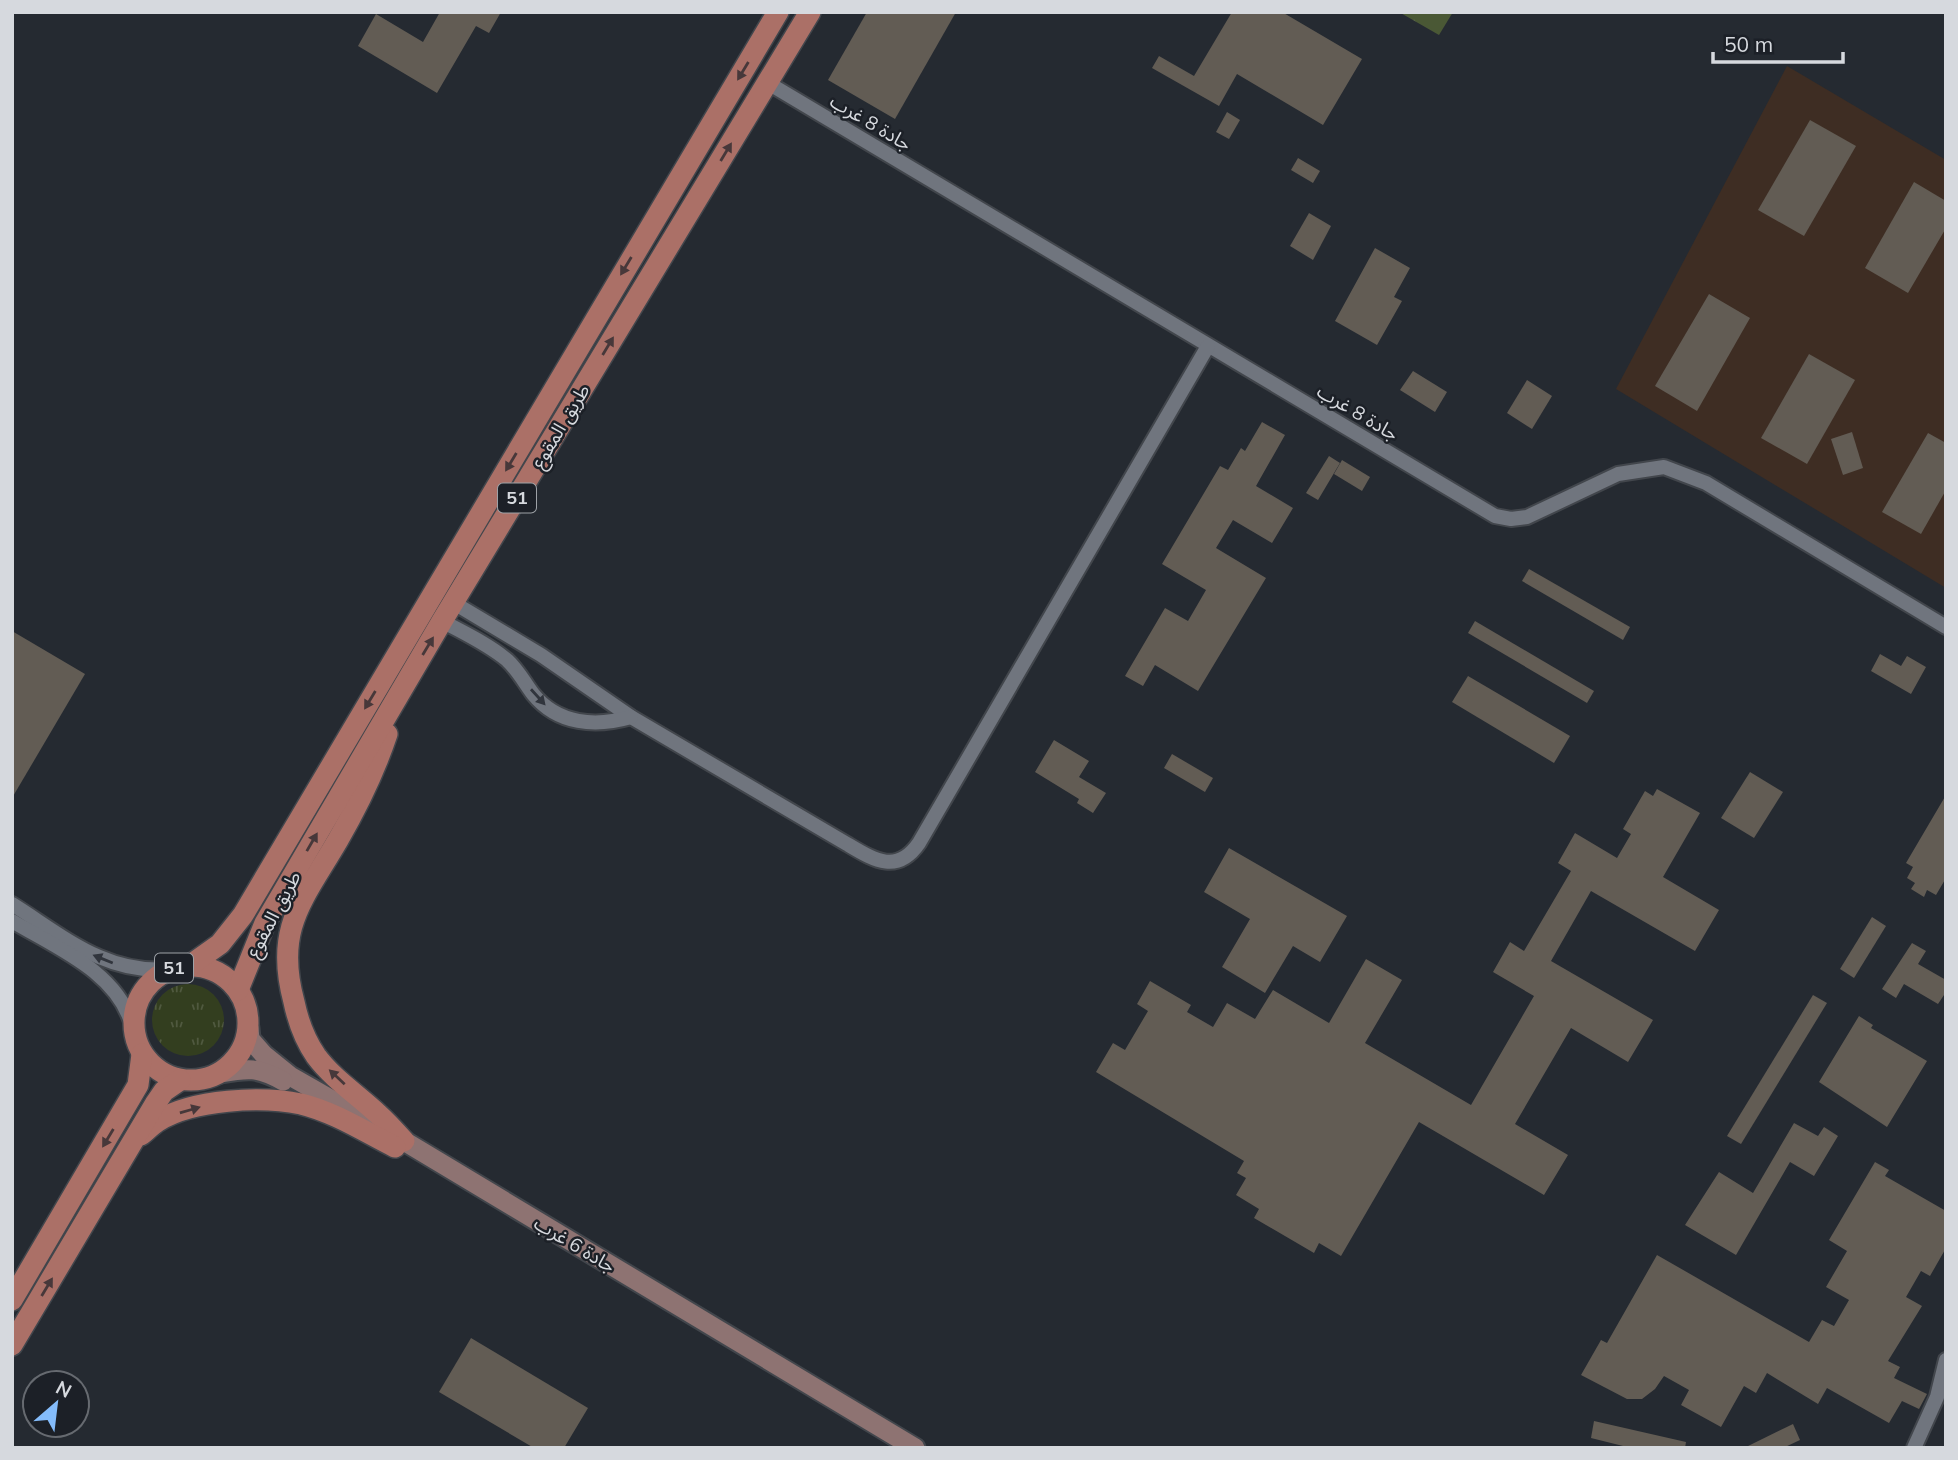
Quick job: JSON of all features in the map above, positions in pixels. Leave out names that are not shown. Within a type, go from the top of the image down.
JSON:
[{"type":"main road","name":"طريق المقوع","points":[[179,967],[220,944],[243,915],[778,12]]},
{"type":"main road","name":"طريق المقوع","points":[[239,990],[265,923],[442,621],[810,12]]},
{"type":"main road","points":[[390,710],[387,735],[376,765],[339,838],[302,897],[289,933],[286,958],[289,985],[297,1014],[316,1056],[333,1075],[378,1114],[400,1144]]},
{"type":"main road","name":"51","points":[[132,1026],[140,995],[153,980],[179,967],[208,968],[225,976],[239,990]]},
{"type":"main road","points":[[132,1026],[142,1054],[152,1066],[165,1074],[180,1080],[194,1081],[221,1073],[233,1063],[242,1050],[249,1028],[246,1004],[239,990]]},
{"type":"main road","name":"جادة 6 غرب","points":[[249,1028],[250,1039],[264,1055],[290,1076],[892,1448]]},
{"type":"main road","points":[[12,1300],[138,1085],[142,1054]]},
{"type":"main road","name":"جادة 6 غرب","points":[[221,1073],[251,1068],[267,1072],[400,1144],[915,1448]]},
{"type":"main road","points":[[12,1345],[164,1091],[180,1080]]},
{"type":"main road","points":[[132,1143],[159,1120],[189,1109],[227,1102],[253,1101],[301,1104],[400,1144]]},
{"type":"street","name":"جادة 8 غرب","points":[[768,83],[1495,516],[1511,519],[1527,517],[1618,474],[1664,467],[1706,483],[1946,627]]},
{"type":"street","points":[[454,603],[541,655],[631,717],[866,856],[886,862],[897,861],[906,857],[919,843],[1208,346]]},
{"type":"street","points":[[442,621],[500,654],[516,669],[534,695],[562,716],[597,724],[631,717]]},
{"type":"street","points":[[12,904],[99,959],[153,971],[179,967]]},
{"type":"street","points":[[12,922],[97,973],[125,1004],[132,1026]]},
{"type":"street","points":[[1913,1448],[1937,1397],[1946,1360]]},
{"type":"shaded area","points":[[1787,66],[1946,160],[1946,588],[1616,389]]},
{"type":"green space","points":[[1399,12],[1453,12],[1439,35]]},
{"type":"green space","points":[[195,984],[214,994],[222,1006],[222,1034],[214,1046],[202,1054],[181,1056],[162,1046],[154,1034],[152,1013],[162,994],[174,986]]},
{"type":"building","points":[[440,12],[501,12],[489,33],[476,26],[437,93],[358,46],[376,14],[423,42]]},
{"type":"building","points":[[867,12],[956,12],[895,119],[828,80]]},
{"type":"building","points":[[1232,12],[1282,12],[1362,59],[1323,125],[1237,74],[1219,106],[1152,68],[1159,56],[1194,76]]},
{"type":"building","points":[[1227,112],[1240,120],[1229,139],[1216,132]]},
{"type":"building","points":[[1810,120],[1856,146],[1804,236],[1758,210]]},
{"type":"building","points":[[1298,158],[1320,171],[1313,183],[1291,170]]},
{"type":"building","points":[[1914,182],[1946,201],[1946,228],[1908,293],[1865,268]]},
{"type":"building","points":[[1309,213],[1331,226],[1313,260],[1290,246]]},
{"type":"building","points":[[1375,248],[1410,268],[1394,297],[1402,301],[1377,345],[1335,321]]},
{"type":"building","points":[[1709,294],[1750,318],[1697,411],[1655,386]]},
{"type":"building","points":[[1809,354],[1855,380],[1807,464],[1761,438]]},
{"type":"building","points":[[1413,371],[1447,392],[1435,412],[1400,390]]},
{"type":"building","points":[[1527,380],[1552,396],[1532,429],[1507,413]]},
{"type":"building","points":[[1262,422],[1285,435],[1256,486],[1293,508],[1272,543],[1233,520],[1216,548],[1266,578],[1198,691],[1155,665],[1143,686],[1125,676],[1165,608],[1188,621],[1206,590],[1162,564],[1220,466],[1228,470],[1241,448],[1245,451]]},
{"type":"building","points":[[1852,432],[1863,468],[1843,475],[1831,439]]},
{"type":"building","points":[[1928,433],[1946,443],[1946,490],[1921,534],[1882,512]]},
{"type":"building","points":[[1329,456],[1340,463],[1318,500],[1306,493]]},
{"type":"building","points":[[1342,460],[1370,477],[1362,491],[1334,474]]},
{"type":"building","points":[[1529,569],[1630,627],[1623,640],[1522,581]]},
{"type":"building","points":[[1475,621],[1594,691],[1587,703],[1468,633]]},
{"type":"building","points":[[12,631],[85,674],[12,798]]},
{"type":"building","points":[[1880,654],[1901,666],[1907,656],[1926,667],[1911,694],[1871,671]]},
{"type":"building","points":[[1468,676],[1570,736],[1554,763],[1452,702]]},
{"type":"building","points":[[1054,740],[1089,761],[1079,777],[1106,793],[1093,813],[1077,803],[1079,799],[1035,772]]},
{"type":"building","points":[[1172,754],[1213,778],[1205,792],[1164,768]]},
{"type":"building","points":[[1750,772],[1783,792],[1754,838],[1721,818]]},
{"type":"building","points":[[1657,789],[1700,813],[1663,877],[1719,910],[1695,951],[1591,891],[1551,961],[1653,1020],[1628,1062],[1571,1028],[1515,1124],[1568,1155],[1544,1195],[1419,1122],[1341,1256],[1319,1243],[1314,1253],[1254,1218],[1259,1209],[1236,1195],[1246,1178],[1237,1173],[1244,1161],[1096,1072],[1113,1043],[1125,1050],[1148,1011],[1137,1004],[1150,981],[1191,1005],[1187,1012],[1213,1027],[1227,1003],[1255,1019],[1273,990],[1329,1023],[1366,959],[1402,980],[1365,1043],[1471,1105],[1534,996],[1493,972],[1510,942],[1524,951],[1571,871],[1558,863],[1575,833],[1617,858],[1631,834],[1623,829],[1645,791],[1653,796]]},
{"type":"building","points":[[1946,795],[1946,878],[1936,895],[1927,890],[1924,897],[1911,889],[1915,883],[1907,878],[1913,867],[1906,863]]},
{"type":"building","points":[[1229,848],[1347,916],[1320,962],[1293,946],[1265,993],[1222,967],[1250,919],[1204,892]]},
{"type":"building","points":[[1872,917],[1886,926],[1854,978],[1840,969]]},
{"type":"building","points":[[1912,943],[1926,951],[1918,964],[1946,980],[1946,992],[1938,1004],[1904,984],[1896,998],[1882,989]]},
{"type":"building","points":[[1813,995],[1827,1003],[1741,1144],[1727,1136]]},
{"type":"building","points":[[1859,1016],[1873,1025],[1871,1028],[1927,1061],[1887,1127],[1819,1082]]},
{"type":"building","points":[[1794,1123],[1818,1136],[1824,1127],[1838,1136],[1814,1176],[1790,1162],[1736,1255],[1685,1225],[1719,1172],[1753,1193]]},
{"type":"building","points":[[1875,1162],[1889,1170],[1885,1176],[1946,1211],[1946,1248],[1930,1276],[1921,1271],[1906,1297],[1922,1306],[1888,1361],[1900,1367],[1894,1378],[1927,1394],[1919,1409],[1902,1401],[1889,1423],[1827,1388],[1818,1404],[1767,1373],[1756,1393],[1744,1386],[1721,1427],[1681,1405],[1689,1390],[1664,1376],[1655,1389],[1642,1399],[1627,1399],[1581,1375],[1601,1340],[1607,1343],[1657,1255],[1809,1342],[1822,1320],[1834,1326],[1849,1300],[1826,1287],[1847,1251],[1829,1240]]},
{"type":"building","points":[[471,1338],[588,1408],[564,1448],[534,1448],[439,1392]]},
{"type":"building","points":[[1594,1421],[1686,1442],[1685,1448],[1631,1448],[1591,1438]]},
{"type":"building","points":[[1793,1424],[1800,1440],[1783,1448],[1744,1448]]}]
